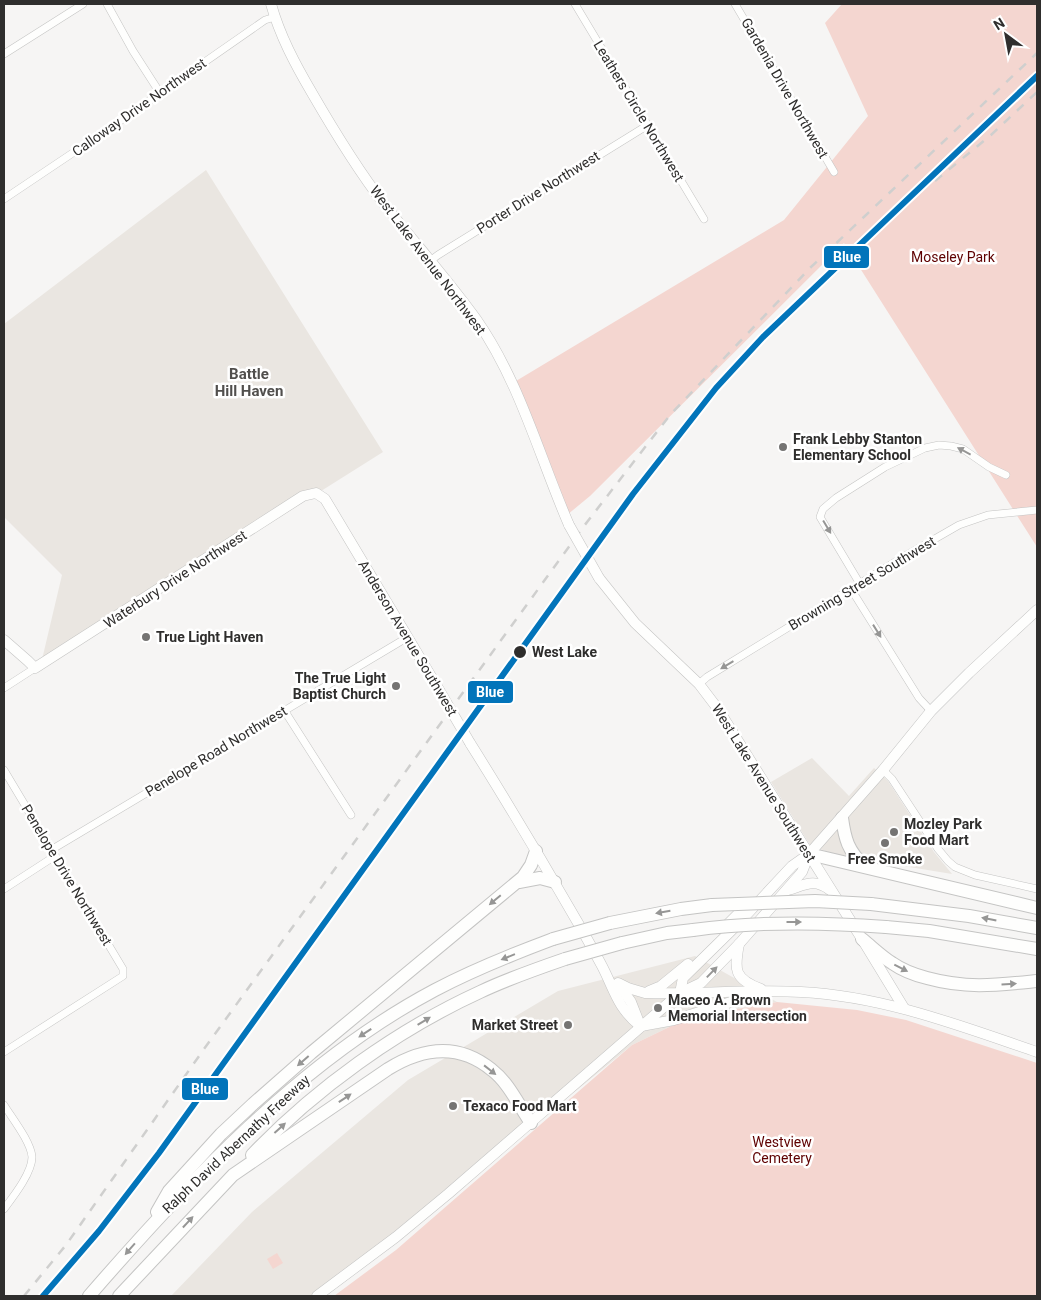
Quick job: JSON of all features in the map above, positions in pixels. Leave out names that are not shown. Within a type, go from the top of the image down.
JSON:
[{"type":"highway","points":[[842,818],[845,841],[853,855],[864,866]]},
{"type":"highway","points":[[151,1224],[169,1191],[221,1134],[311,1054],[516,883],[528,872],[536,851]]},
{"type":"highway","points":[[809,854],[1037,908]]},
{"type":"highway","points":[[516,883],[540,878],[555,882]]},
{"type":"highway","name":"Ralph David Abernathy Freeway","points":[[89,1296],[151,1224],[257,1120],[304,1079],[357,1038],[396,1013],[465,975],[553,939],[610,923],[681,909],[712,905],[815,902],[871,904],[970,916],[1037,928]]},
{"type":"highway","name":"Ralph David Abernathy Freeway","points":[[233,1175],[258,1148],[303,1108],[335,1081],[388,1043],[430,1018],[480,992],[526,972],[565,959],[667,933],[776,922],[886,927],[1037,949]]},
{"type":"highway","points":[[862,939],[892,964],[908,972],[939,981],[965,986],[1037,982]]},
{"type":"highway","points":[[119,1296],[233,1175],[406,1058],[424,1052],[442,1051],[459,1053],[474,1059],[492,1070],[503,1081],[531,1123]]},
{"type":"main road","name":"West Lake Avenue Northwest","points":[[271,4],[280,35],[343,147],[383,202],[476,320],[504,364],[521,401],[551,484],[569,525],[599,578]]},
{"type":"main road","name":"Anderson Avenue Southwest","points":[[316,493],[326,500],[470,743],[500,789],[603,967],[612,989],[627,1015],[640,1026]]},
{"type":"main road","name":"Waterbury Drive Northwest","points":[[35,668],[303,496],[316,493]]},
{"type":"main road","name":"West Lake Avenue Southwest","points":[[599,578],[635,623],[699,684],[718,709],[904,1008]]},
{"type":"main road","points":[[680,993],[683,978],[736,926],[792,866],[809,854],[883,770],[931,711],[1037,610]]},
{"type":"main road","points":[[4,640],[35,668]]},
{"type":"main road","points":[[317,1296],[437,1204],[680,993],[701,983],[787,891],[802,872],[809,854]]},
{"type":"main road","points":[[645,993],[661,986],[689,964],[788,862],[809,854]]},
{"type":"main road","points":[[787,891],[813,883],[824,885],[832,891]]},
{"type":"main road","points":[[739,944],[736,966],[738,974],[750,985],[767,991]]},
{"type":"main road","name":"Anderson Avenue Southwest","points":[[603,967],[632,1002],[640,1026]]},
{"type":"main road","points":[[618,983],[645,993],[767,991],[835,995],[904,1008],[1037,1052]]},
{"type":"main road","points":[[640,1026],[674,1020],[767,991]]},
{"type":"street","points":[[4,54],[83,4]]},
{"type":"street","points":[[106,4],[160,93]]},
{"type":"street","name":"Leathers Circle Northwest","points":[[575,4],[704,219]]},
{"type":"street","name":"Gardenia Drive Northwest","points":[[735,4],[834,172]]},
{"type":"street","name":"Calloway Drive Northwest","points":[[4,199],[265,20],[275,17]]},
{"type":"street","name":"Porter Drive Northwest","points":[[430,261],[438,254],[648,125]]},
{"type":"street","points":[[860,584],[820,517],[823,509],[836,498],[885,467],[925,448],[939,445],[963,449],[989,468],[1006,475]]},
{"type":"street","name":"Browning Street Southwest","points":[[699,684],[707,677],[959,525],[988,515],[1037,510]]},
{"type":"street","points":[[851,589],[919,698],[931,711]]},
{"type":"street","name":"Penelope Road Northwest","points":[[4,889],[53,853],[284,710],[408,637]]},
{"type":"street","points":[[4,688],[35,668]]},
{"type":"street","points":[[284,710],[351,815]]},
{"type":"street","name":"Penelope Drive Northwest","points":[[4,770],[123,969],[123,976],[120,979],[4,1052]]},
{"type":"street","points":[[883,770],[892,779],[938,849],[955,867],[975,875],[1037,889]]},
{"type":"street","points":[[4,1105],[28,1144],[32,1157],[30,1169],[4,1209]]},
{"type":"shaded area","points":[[206,170],[383,452],[40,668],[62,575],[4,517],[4,324]]},
{"type":"shaded area","points":[[812,758],[849,796],[874,768],[888,781],[934,852],[952,874],[836,855],[810,845],[771,782]]},
{"type":"shaded area","points":[[695,956],[777,1002],[688,1018],[632,1045],[320,1296],[171,1296],[252,1212],[408,1080],[558,991]]},
{"type":"green space","name":"Moseley Park","points":[[842,4],[1037,4],[1037,547],[844,243],[590,496],[567,515],[511,384],[784,220],[868,116],[825,23]]},
{"type":"green space","name":"Westview Cemetery","points":[[777,1002],[857,1010],[906,1020],[1037,1063],[1037,1296],[334,1296],[396,1250],[632,1045],[688,1018]]},
{"type":"green space","points":[[277,1253],[283,1263],[273,1269],[267,1259]]},
{"type":"railway","points":[[24,1296],[66,1245],[204,1049],[584,526],[670,415],[810,268],[1037,53]]},
{"type":"railway","points":[[935,181],[991,135],[1037,92]]},
{"type":"transit line","name":"Blue","points":[[43,1296],[99,1231],[159,1153],[633,494],[716,388],[763,337],[1037,76]]},
{"type":"place","name":"Frank Lebby Stanton Elementary School","points":[[783,447]]},
{"type":"place","name":"True Light Haven","points":[[146,637]]},
{"type":"place","name":"West Lake","points":[[520,652]]},
{"type":"place","name":"The True Light Baptist Church","points":[[396,686]]},
{"type":"place","name":"Mozley Park Food Mart","points":[[894,832]]},
{"type":"place","name":"Free Smoke","points":[[885,843]]},
{"type":"place","name":"Maceo A. Brown Memorial Intersection","points":[[658,1008]]},
{"type":"place","name":"Market Street","points":[[568,1025]]},
{"type":"place","name":"Texaco Food Mart","points":[[453,1106]]},
{"type":"district","name":"Battle Hill Haven","points":[[249,382]]}]
